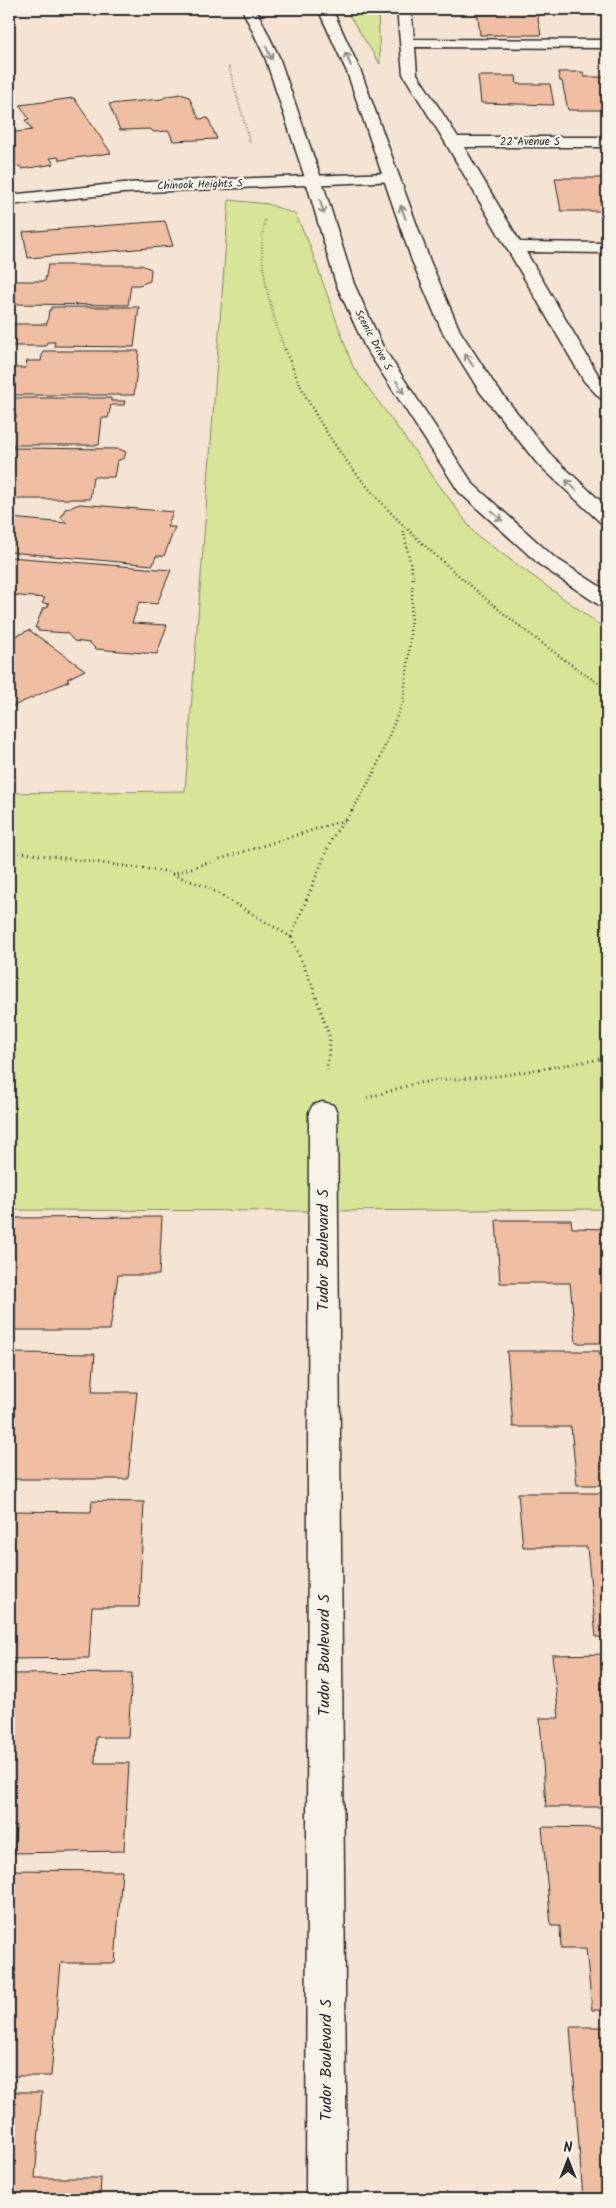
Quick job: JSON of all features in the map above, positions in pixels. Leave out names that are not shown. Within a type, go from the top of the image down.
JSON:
[{"type":"main road","name":"Scenic Drive S","points":[[249,9],[272,57],[314,181],[345,284],[374,347],[466,488],[547,561],[607,600]]},
{"type":"main road","points":[[325,9],[331,18],[354,72],[421,262],[451,331],[487,388],[543,458],[607,518]]},
{"type":"main road","points":[[404,9],[410,74],[454,142],[593,381],[607,394]]},
{"type":"main road","points":[[407,43],[607,44]]},
{"type":"main road","name":"22 Avenue S","points":[[454,142],[607,142]]},
{"type":"main road","name":"Chinook Heights S","points":[[9,200],[114,189],[391,178]]},
{"type":"main road","points":[[515,247],[607,248]]},
{"type":"main road","name":"Tudor Boulevard S","points":[[323,1112],[327,2199]]},
{"type":"path","points":[[291,937],[333,836],[346,819],[374,773],[403,702],[408,658],[413,576],[402,526]]},
{"type":"path","points":[[171,874],[346,819]]},
{"type":"path","points":[[9,851],[163,871],[207,887],[291,937],[312,985],[330,1038],[323,1112],[413,1084],[438,1080],[499,1076],[607,1058]]},
{"type":"green space","points":[[345,9],[378,9],[380,64],[349,15]]},
{"type":"green space","points":[[229,200],[268,204],[295,214],[308,241],[353,367],[475,534],[607,630],[607,1209],[323,1211],[9,1210],[9,793],[185,791]]},
{"type":"building","points":[[477,9],[536,9],[541,35],[480,35]]},
{"type":"building","points":[[558,72],[583,72],[584,77],[607,77],[607,110],[568,110],[562,81],[560,81]]},
{"type":"building","points":[[478,76],[516,76],[517,84],[550,84],[554,105],[481,103]]},
{"type":"building","points":[[181,94],[189,97],[199,119],[208,118],[217,139],[173,141],[169,131],[153,132],[151,129],[120,130],[109,104],[162,99],[167,96]]},
{"type":"building","points":[[74,98],[111,153],[60,160],[58,157],[50,158],[54,164],[22,169],[20,166],[9,168],[9,133],[32,130],[25,120],[29,119],[20,105]]},
{"type":"building","points":[[555,178],[607,178],[607,211],[561,211]]},
{"type":"building","points":[[165,221],[173,246],[28,258],[23,232]]},
{"type":"building","points":[[48,265],[141,265],[151,269],[150,281],[139,285],[131,285],[128,305],[9,304],[11,281],[45,281]]},
{"type":"building","points":[[51,307],[139,307],[134,347],[54,346],[55,342],[47,342],[46,346],[9,346],[9,324],[47,324]]},
{"type":"building","points":[[43,351],[139,351],[134,395],[9,395],[9,368],[25,368],[27,361],[41,361]]},
{"type":"building","points":[[9,398],[111,398],[111,401],[125,401],[124,405],[111,405],[108,418],[102,418],[99,445],[9,445],[9,418],[16,418],[16,415],[9,415]]},
{"type":"building","points":[[9,448],[119,449],[126,452],[124,458],[117,461],[114,477],[93,477],[90,499],[9,499]]},
{"type":"building","points":[[80,504],[173,512],[167,527],[175,527],[164,556],[156,556],[153,565],[9,552],[10,518],[67,523],[61,518],[65,509]]},
{"type":"building","points":[[10,557],[171,570],[157,604],[139,602],[132,623],[167,625],[157,654],[96,649],[90,643],[74,641],[67,633],[38,631],[38,628],[35,628],[43,608],[47,608],[49,604],[42,603],[45,598],[9,595]]},
{"type":"building","points":[[29,630],[85,670],[67,679],[69,681],[9,708],[9,639]]},
{"type":"building","points":[[162,1217],[159,1275],[118,1275],[110,1330],[9,1330],[9,1218]]},
{"type":"building","points":[[496,1220],[571,1220],[572,1228],[607,1229],[607,1343],[576,1343],[570,1283],[500,1283]]},
{"type":"building","points":[[507,1351],[599,1351],[601,1362],[607,1362],[607,1485],[577,1485],[571,1427],[513,1427]]},
{"type":"building","points":[[9,1353],[95,1354],[92,1392],[137,1392],[128,1479],[9,1479]]},
{"type":"building","points":[[518,1493],[607,1493],[607,1637],[596,1637],[587,1547],[523,1547]]},
{"type":"building","points":[[92,1501],[144,1502],[139,1607],[92,1607],[89,1658],[9,1659],[9,1511],[91,1512]]},
{"type":"building","points":[[607,1654],[607,1807],[546,1807],[540,1718],[559,1718],[552,1655]]},
{"type":"building","points":[[132,1673],[128,1737],[96,1737],[95,1763],[129,1763],[124,1851],[14,1853],[16,1826],[9,1826],[9,1674]]},
{"type":"building","points":[[542,1827],[607,1828],[607,2010],[592,2010],[586,1949],[561,1949],[560,1926],[551,1926]]},
{"type":"building","points":[[9,1870],[122,1871],[115,1963],[61,1963],[51,2076],[9,2076]]},
{"type":"building","points":[[570,2027],[607,2027],[607,2199],[583,2199]]},
{"type":"building","points":[[9,2092],[42,2092],[35,2178],[101,2178],[100,2199],[9,2199]]}]
